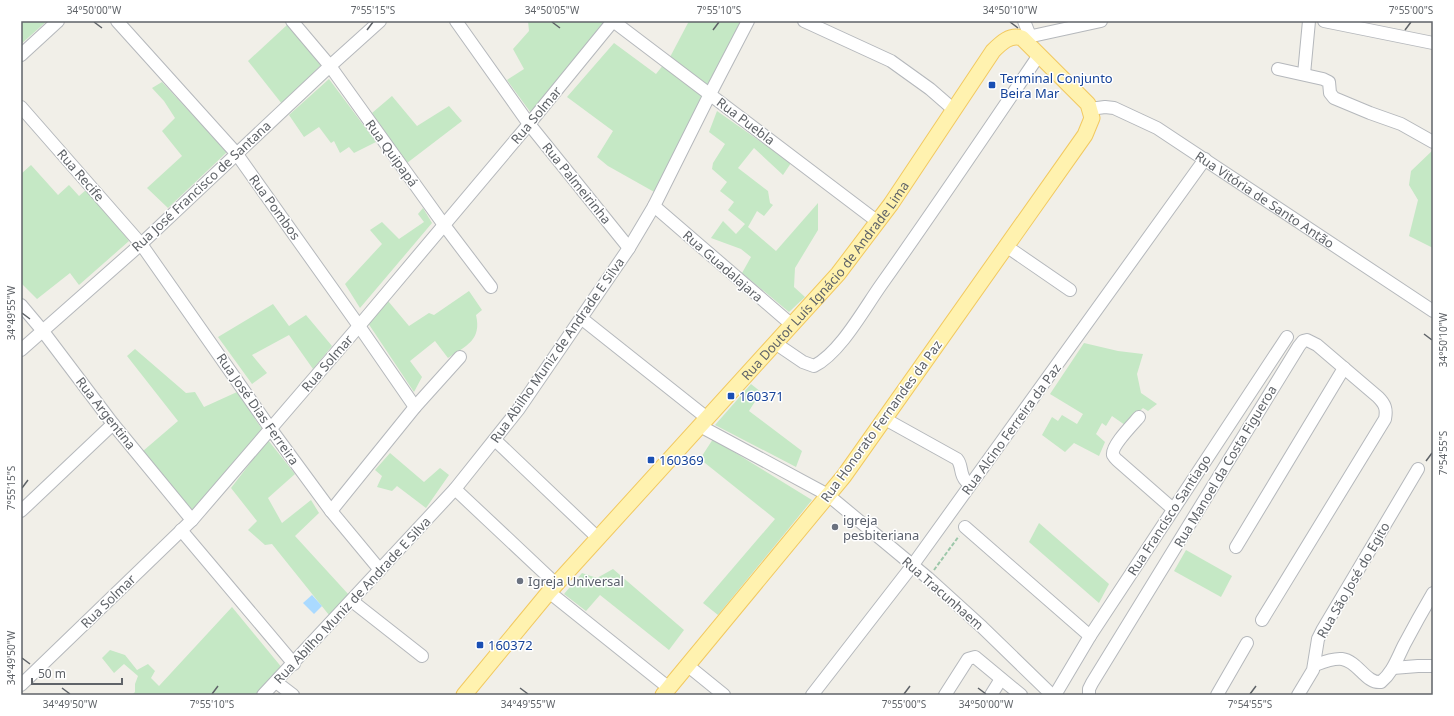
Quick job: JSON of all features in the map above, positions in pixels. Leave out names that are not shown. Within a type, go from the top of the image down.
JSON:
[{"type":"main road","name":"Rua Doutor Luís Ignácio de Andrade Lima","points":[[464,695],[552,588],[838,274],[878,222],[993,51],[1006,39],[1014,36],[1026,37]]},
{"type":"main road","points":[[1026,37],[1039,55],[1084,100],[1090,109]]},
{"type":"main road","name":"Rua Honorato Fernandes da Paz","points":[[666,691],[828,495],[885,419],[1085,135],[1092,118],[1090,109]]},
{"type":"street","points":[[21,56],[58,21]]},
{"type":"street","name":"Rua Pombos","points":[[117,21],[236,153],[360,326],[415,407]]},
{"type":"street","name":"Rua Quipapá","points":[[292,21],[330,66],[444,225],[491,287]]},
{"type":"street","name":"Rua José Francisco de Santana","points":[[21,350],[141,244],[236,153],[380,21]]},
{"type":"street","name":"Rua Palmeirinha","points":[[456,21],[529,124],[629,248]]},
{"type":"street","name":"Rua Solmar","points":[[21,685],[192,520],[270,428],[360,326],[613,21]]},
{"type":"street","name":"Rua Puebla","points":[[613,21],[878,222]]},
{"type":"street","name":"Rua Abilho Muniz de Andrade E Silva","points":[[263,695],[294,664],[455,488],[518,410],[629,248],[654,206],[748,21]]},
{"type":"street","points":[[804,21],[891,60],[930,89],[953,109]]},
{"type":"street","points":[[1024,21],[1026,37],[1101,21]]},
{"type":"street","points":[[1304,74],[1310,21]]},
{"type":"street","points":[[1324,21],[1433,43]]},
{"type":"street","points":[[775,343],[804,362],[814,366],[830,354],[848,332],[935,209],[1039,55]]},
{"type":"street","points":[[1278,69],[1326,80],[1330,85],[1330,93],[1334,98],[1401,124],[1433,142]]},
{"type":"street","name":"Rua Recife","points":[[21,106],[141,244]]},
{"type":"street","name":"Rua Vitória de Santo Antão","points":[[1090,109],[1105,107],[1114,108],[1157,128],[1433,311]]},
{"type":"street","name":"Rua Alcino Ferreira da Paz","points":[[812,695],[912,566],[1205,159]]},
{"type":"street","name":"Rua Guadalajara","points":[[654,206],[792,325]]},
{"type":"street","name":"Rua José Dias Ferreira","points":[[141,244],[270,428],[331,511],[380,570]]},
{"type":"street","points":[[1006,246],[1070,290]]},
{"type":"street","name":"Rua Argentina","points":[[21,305],[42,330],[113,424],[192,520]]},
{"type":"street","name":"Rua Tracunhaem","points":[[581,318],[703,422],[828,495],[928,578],[1054,695]]},
{"type":"street","name":"Rua Francisco Santiago","points":[[1054,695],[1090,636],[1287,337]]},
{"type":"street","name":"Rua Manoel da Costa Figueroa","points":[[1089,695],[1089,689],[1092,683],[1299,346],[1303,341],[1311,341],[1384,403],[1386,409],[1385,419],[1262,620]]},
{"type":"street","points":[[331,511],[415,407],[460,357]]},
{"type":"street","points":[[1236,547],[1344,368]]},
{"type":"street","points":[[1139,417],[1117,444],[1113,455],[1173,509]]},
{"type":"street","points":[[885,419],[960,462],[962,475],[966,480]]},
{"type":"street","points":[[21,511],[113,424]]},
{"type":"street","points":[[495,440],[598,538]]},
{"type":"street","name":"Rua São José do Egito","points":[[1298,695],[1314,665],[1318,639],[1322,629],[1418,469]]},
{"type":"street","points":[[455,488],[552,588],[666,691]]},
{"type":"street","points":[[965,527],[1090,636]]},
{"type":"street","points":[[181,530],[294,664]]},
{"type":"street","points":[[1314,665],[1335,659],[1343,659],[1350,662],[1368,678],[1377,683],[1381,682],[1387,677],[1393,668],[1433,593]]},
{"type":"street","points":[[352,601],[422,656]]},
{"type":"street","points":[[1217,695],[1247,643]]},
{"type":"street","points":[[946,695],[968,659],[975,657],[1021,695]]},
{"type":"street","points":[[687,666],[724,695]]},
{"type":"street","points":[[1393,668],[1433,666]]},
{"type":"street","points":[[991,695],[1001,679]]},
{"type":"street","points":[[276,682],[293,695]]},
{"type":"path","points":[[928,578],[965,527]]},
{"type":"green space","points":[[21,21],[47,21],[21,44]]},
{"type":"green space","points":[[528,21],[606,21],[531,113],[507,80],[524,69],[513,49],[529,31]]},
{"type":"green space","points":[[689,21],[743,21],[707,87],[669,59]]},
{"type":"green space","points":[[287,25],[322,64],[282,104],[248,61]]},
{"type":"green space","points":[[614,43],[656,74],[664,64],[705,96],[656,193],[608,166],[597,157],[613,131],[567,97]]},
{"type":"green space","points":[[329,79],[376,142],[354,153],[349,147],[340,153],[334,141],[331,143],[319,127],[304,137],[289,115]]},
{"type":"green space","points":[[162,82],[227,152],[168,208],[147,188],[182,156],[162,131],[175,118],[164,101],[152,88]]},
{"type":"green space","points":[[392,96],[417,126],[449,106],[462,121],[407,163],[372,113]]},
{"type":"green space","points":[[717,111],[791,163],[783,175],[754,148],[738,168],[768,191],[770,203],[773,205],[764,216],[757,211],[748,227],[776,251],[818,203],[818,230],[795,268],[794,287],[805,297],[789,312],[742,273],[751,257],[741,249],[711,238],[723,221],[736,234],[745,224],[728,210],[734,202],[720,191],[727,182],[712,169],[713,163],[725,144],[709,132]]},
{"type":"green space","points":[[1433,150],[1433,248],[1409,236],[1418,200],[1409,185],[1411,171]]},
{"type":"green space","points":[[31,165],[58,195],[69,185],[79,196],[86,190],[89,192],[129,241],[79,285],[70,273],[37,299],[21,283],[21,174]]},
{"type":"green space","points":[[423,208],[432,223],[360,308],[345,284],[382,244],[370,230],[382,222],[399,239],[424,222],[418,214]]},
{"type":"green space","points":[[469,291],[482,310],[476,315],[477,331],[475,336],[466,346],[448,358],[435,341],[410,361],[422,377],[414,392],[368,323],[388,301],[409,326],[429,313],[434,315]]},
{"type":"green space","points":[[273,304],[289,326],[306,315],[332,346],[313,369],[289,335],[252,355],[267,373],[252,384],[218,337]]},
{"type":"green space","points":[[1084,343],[1118,351],[1143,354],[1137,374],[1141,393],[1157,404],[1148,411],[1143,408],[1125,425],[1112,416],[1106,426],[1102,423],[1096,434],[1105,442],[1099,456],[1074,443],[1065,452],[1042,435],[1052,417],[1058,421],[1062,415],[1077,424],[1083,414],[1050,394]]},
{"type":"green space","points":[[135,349],[186,393],[195,392],[204,407],[237,392],[262,429],[192,511],[143,451],[178,421],[127,356]]},
{"type":"green space","points":[[751,384],[761,392],[749,411],[802,451],[796,467],[715,425]]},
{"type":"green space","points":[[713,439],[812,500],[718,615],[703,603],[775,519],[700,459]]},
{"type":"green space","points":[[268,440],[295,474],[268,498],[282,523],[311,500],[319,513],[295,536],[349,595],[329,615],[272,544],[265,545],[248,530],[257,521],[231,488]]},
{"type":"green space","points":[[390,453],[424,482],[440,468],[449,475],[426,508],[397,486],[392,491],[377,487],[382,476],[375,470]]},
{"type":"green space","points":[[1039,523],[1109,584],[1099,603],[1029,542]]},
{"type":"green space","points":[[1186,550],[1232,576],[1221,597],[1174,571]]},
{"type":"green space","points":[[613,569],[684,630],[669,650],[600,595],[586,611],[564,594],[582,573],[597,578]]},
{"type":"green space","points":[[232,607],[283,669],[255,695],[132,695],[135,692],[135,684],[138,676],[124,664],[114,673],[102,658],[110,650],[125,655],[137,670],[148,664],[155,671],[151,678],[159,686]]},
{"type":"water","points":[[312,595],[322,606],[314,614],[303,603]]},
{"type":"place","name":"Terminal Conjunto Beira Mar","points":[[992,85]]},
{"type":"place","name":"160371","points":[[731,396]]},
{"type":"place","name":"160369","points":[[651,460]]},
{"type":"place","name":"igreja pesbiteriana","points":[[835,527]]},
{"type":"place","name":"Igreja Universal","points":[[520,581]]},
{"type":"place","name":"160372","points":[[480,645]]}]
